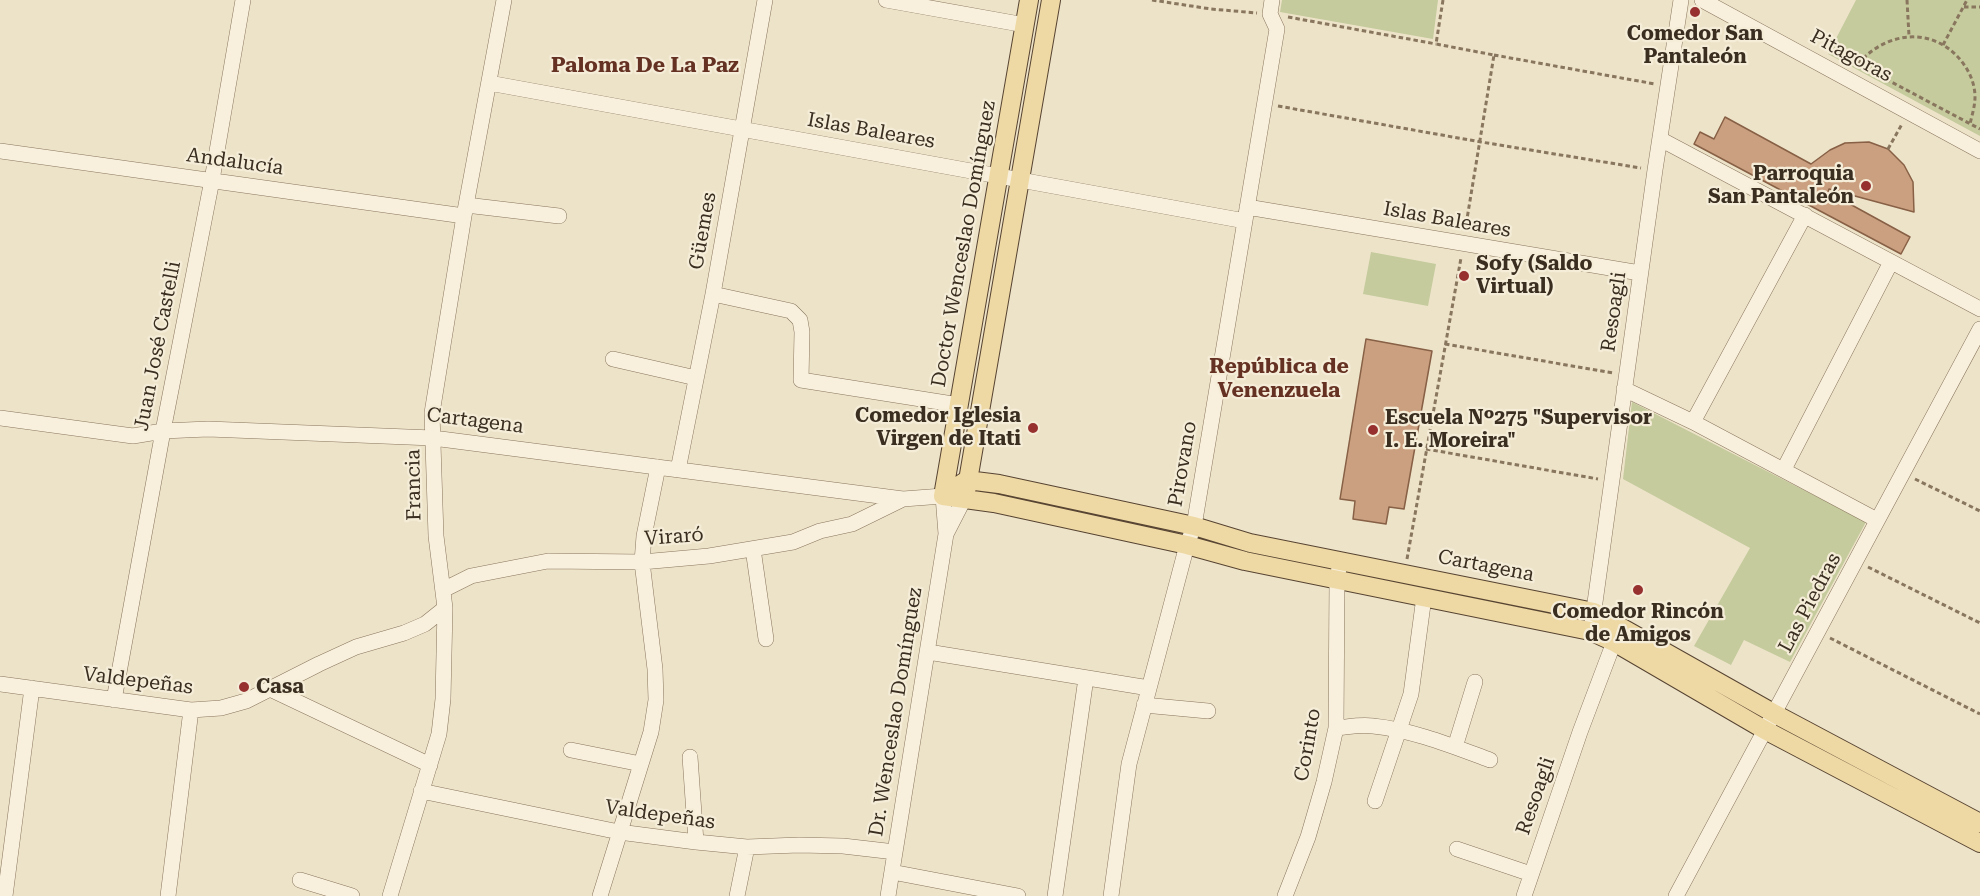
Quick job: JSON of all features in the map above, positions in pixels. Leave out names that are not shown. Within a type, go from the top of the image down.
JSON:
[{"type":"main road","name":"Doctor Wenceslao Domínguez","points":[[943,496],[1029,0]]},
{"type":"main road","points":[[964,499],[1051,0]]},
{"type":"main road","name":"Cartagena","points":[[943,496],[967,480],[999,484],[1194,526],[1251,543],[1405,572],[1594,612],[1977,827]]},
{"type":"main road","name":"Cartagena","points":[[943,496],[994,503],[1187,545],[1245,561],[1590,631],[1614,642],[1766,730],[1977,827]]},
{"type":"street","name":"Juan José Castelli","points":[[114,700],[162,431],[212,180],[243,0]]},
{"type":"street","name":"Francia","points":[[390,896],[439,734],[443,699],[445,608],[436,536],[432,413],[465,211],[504,0]]},
{"type":"street","name":"Güemes","points":[[678,470],[713,294],[765,0]]},
{"type":"street","points":[[886,0],[1025,25]]},
{"type":"street","name":"Resoagli","points":[[1590,631],[1681,0]]},
{"type":"street","name":"Pitagoras","points":[[1702,0],[1980,151]]},
{"type":"street","name":"Pirovano","points":[[1111,896],[1129,764],[1194,526],[1277,29],[1271,7]]},
{"type":"street","name":"Islas Baleares","points":[[489,83],[1019,180],[1463,244],[1640,273]]},
{"type":"street","points":[[1660,139],[1980,309]]},
{"type":"street","name":"Andalucía","points":[[0,151],[465,211],[560,216]]},
{"type":"street","points":[[1693,422],[1804,215]]},
{"type":"street","points":[[1784,469],[1891,262]]},
{"type":"street","points":[[713,294],[791,311],[800,320],[802,333],[801,380],[959,405]]},
{"type":"street","name":"Las Piedras","points":[[1676,896],[1980,328]]},
{"type":"street","points":[[612,358],[696,378]]},
{"type":"street","points":[[1625,382],[1693,422],[1877,519]]},
{"type":"street","name":"Cartagena","points":[[0,418],[133,436],[162,431],[208,429],[433,438],[903,500],[943,496]]},
{"type":"street","points":[[600,896],[651,732],[656,700],[655,669],[642,562],[644,536],[658,467]]},
{"type":"street","name":"Dr. Wenceslao Domínguez","points":[[888,896],[946,534],[943,496]]},
{"type":"street","name":"Dr. Wenceslao Domínguez","points":[[946,534],[964,499]]},
{"type":"street","name":"Viraró","points":[[443,590],[471,576],[548,561],[642,562],[709,556],[793,542],[820,531],[852,524],[903,500]]},
{"type":"street","points":[[753,549],[766,639]]},
{"type":"street","name":"Corinto","points":[[1285,896],[1308,837],[1324,782],[1336,728],[1337,580],[1341,560]]},
{"type":"street","points":[[1375,801],[1411,694],[1424,597]]},
{"type":"street","points":[[270,689],[356,647],[404,633],[425,624],[445,608]]},
{"type":"street","name":"Resoagli","points":[[1524,896],[1580,732],[1614,642]]},
{"type":"street","points":[[927,652],[1149,688]]},
{"type":"street","points":[[1055,896],[1086,678]]},
{"type":"street","points":[[1455,747],[1475,682]]},
{"type":"street","name":"Valdepeñas","points":[[0,684],[191,710],[221,708],[238,704],[270,689]]},
{"type":"street","points":[[5,896],[32,688]]},
{"type":"street","points":[[270,689],[430,765]]},
{"type":"street","points":[[1144,705],[1208,711]]},
{"type":"street","points":[[168,896],[191,710]]},
{"type":"street","points":[[1336,728],[1371,725],[1398,730],[1490,760]]},
{"type":"street","points":[[571,750],[641,764]]},
{"type":"street","points":[[690,757],[696,842]]},
{"type":"street","name":"Valdepeñas","points":[[421,791],[619,832],[696,842],[747,847],[799,844],[843,846],[895,852]]},
{"type":"street","points":[[736,896],[747,847]]},
{"type":"street","points":[[1457,849],[1531,874]]},
{"type":"street","points":[[892,872],[1018,896]]},
{"type":"street","points":[[300,880],[352,896]]},
{"type":"path","points":[[1152,0],[1210,9],[1271,7],[1437,44],[1668,87]]},
{"type":"path","points":[[1437,44],[1443,0]]},
{"type":"path","points":[[1907,0],[1909,36]]},
{"type":"path","points":[[1943,45],[1967,0]]},
{"type":"path","points":[[1963,7],[1980,7]]},
{"type":"path","points":[[1858,64],[1868,52],[1882,44],[1909,36],[1923,37],[1943,45],[1959,58],[1972,81],[1975,94],[1970,124]]},
{"type":"path","points":[[1833,51],[1980,129]]},
{"type":"path","points":[[1405,572],[1481,142],[1494,55]]},
{"type":"path","points":[[1264,103],[1655,170]]},
{"type":"path","points":[[1888,149],[1909,112]]},
{"type":"path","points":[[1445,344],[1625,382]]},
{"type":"path","points":[[1426,449],[1612,482]]},
{"type":"path","points":[[1902,473],[1980,511]]},
{"type":"path","points":[[1856,561],[1980,623]]},
{"type":"path","points":[[1818,632],[1980,714]]},
{"type":"green space","points":[[1282,0],[1438,0],[1433,39],[1280,12]]},
{"type":"green space","points":[[1856,0],[1980,0],[1980,136],[1828,54]]},
{"type":"green space","points":[[1371,252],[1436,264],[1428,306],[1363,294]]},
{"type":"green space","points":[[1632,402],[1866,522],[1790,662],[1744,640],[1731,665],[1694,646],[1750,548],[1623,479]]},
{"type":"building","name":"Parroquia San Pantaleón","points":[[1725,117],[1811,164],[1830,150],[1845,143],[1869,142],[1888,149],[1904,165],[1913,182],[1914,212],[1829,189],[1828,192],[1910,237],[1901,254],[1694,144],[1700,132],[1714,139]]},
{"type":"building","points":[[1366,339],[1432,351],[1404,509],[1389,507],[1386,524],[1353,519],[1355,501],[1340,499]]},
{"type":"place","name":"Comedor San Pantaleón","points":[[1695,12]]},
{"type":"place","name":"Parroquia San Pantaleón","points":[[1866,186]]},
{"type":"place","name":"Sofy (Saldo Virtual)","points":[[1464,276]]},
{"type":"place","name":"Comedor Iglesia Virgen de Itati","points":[[1033,428]]},
{"type":"place","name":"Escuela Nº275 \"Supervisor I. E. Moreira\"","points":[[1373,430]]},
{"type":"place","name":"Comedor Rincón de Amigos","points":[[1638,590]]},
{"type":"place","name":"Casa","points":[[244,687]]},
{"type":"district","name":"Paloma De La Paz","points":[[645,66]]},
{"type":"district","name":"República de Venenzuela","points":[[1279,379]]}]
